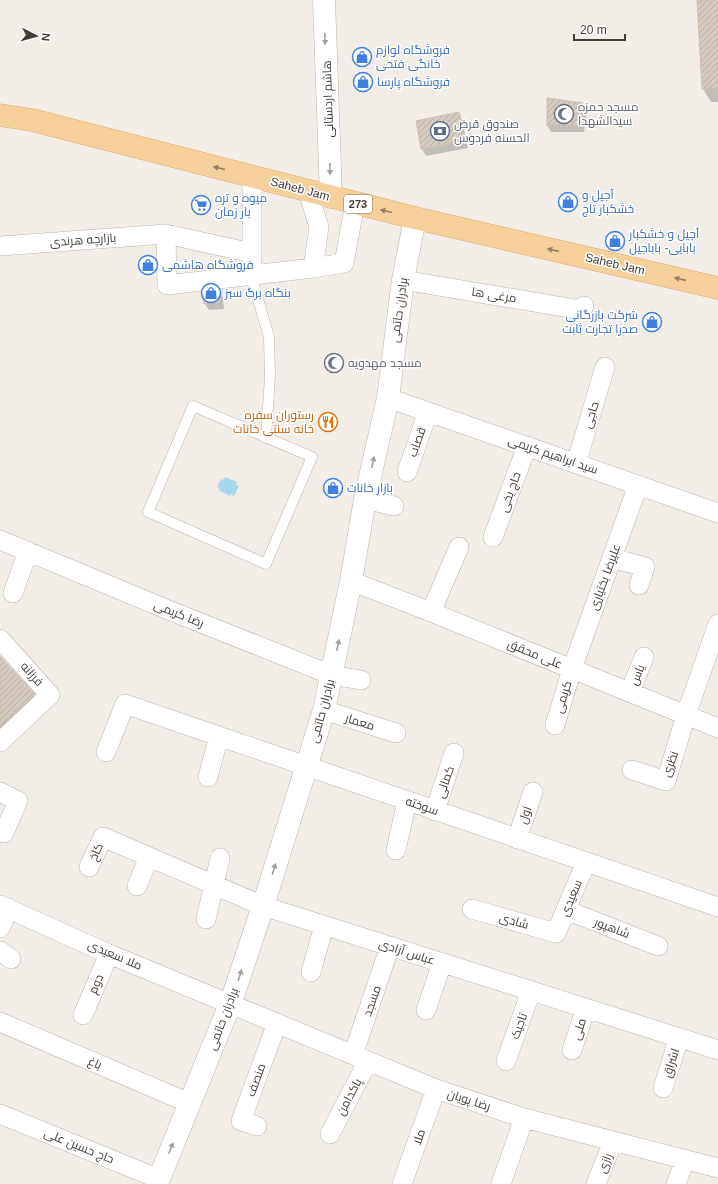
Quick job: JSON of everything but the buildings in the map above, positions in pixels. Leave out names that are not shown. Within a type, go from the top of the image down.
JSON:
[{"type":"main road","name":"Saheb Jam","points":[[0,116],[32,120],[415,218],[718,288]]},
{"type":"street","name":"هاشم اردستانی","points":[[324,0],[331,197]]},
{"type":"street","points":[[252,176],[252,275]]},
{"type":"street","points":[[308,191],[319,227],[313,268]]},
{"type":"street","points":[[166,234],[167,285],[344,263],[355,203]]},
{"type":"street","name":"برادران حاتمی","points":[[158,1181],[230,1004],[263,906],[324,710],[351,581],[365,499],[388,398],[403,280],[415,218]]},
{"type":"street","name":"بازارچه هرندی","points":[[0,246],[166,234],[252,253]]},
{"type":"street","name":"مرغی ها","points":[[403,280],[581,310],[584,306]]},
{"type":"street","name":"حاجی","points":[[576,464],[605,367]]},
{"type":"street","name":"سید ابراهیم کریمی","points":[[388,398],[718,513]]},
{"type":"street","name":"قصاب","points":[[407,472],[428,412]]},
{"type":"street","name":"حاج یخی","points":[[493,537],[527,446]]},
{"type":"street","name":"علیرضا بختیاری","points":[[572,669],[638,485]]},
{"type":"street","points":[[365,499],[394,506]]},
{"type":"street","name":"رضا کریمی","points":[[0,540],[166,609],[331,675],[361,680]]},
{"type":"street","points":[[431,612],[459,547]]},
{"type":"street","points":[[13,593],[28,551]]},
{"type":"street","points":[[612,558],[645,568],[639,584]]},
{"type":"street","name":"علی محقق","points":[[351,581],[718,728]]},
{"type":"street","points":[[686,715],[718,624]]},
{"type":"street","name":"فرزانه","points":[[0,638],[50,695],[0,742]]},
{"type":"street","name":"یاس","points":[[630,692],[644,657]]},
{"type":"street","name":"کریمی","points":[[555,725],[572,669]]},
{"type":"street","name":"سوخته","points":[[106,752],[125,704],[435,811],[718,905]]},
{"type":"street","name":"معمار","points":[[324,710],[396,733]]},
{"type":"street","name":"نظری","points":[[632,770],[666,781],[686,715]]},
{"type":"street","points":[[208,777],[219,736]]},
{"type":"street","name":"کمالی","points":[[435,811],[454,753]]},
{"type":"street","points":[[0,792],[18,801],[4,834]]},
{"type":"street","name":"اول","points":[[517,838],[533,792]]},
{"type":"street","points":[[396,850],[407,801]]},
{"type":"street","name":"عباس آزادی","points":[[103,836],[263,906],[718,1050]]},
{"type":"street","name":"کاخ","points":[[90,867],[103,836]]},
{"type":"street","points":[[137,886],[149,857]]},
{"type":"street","points":[[206,919],[220,858]]},
{"type":"street","name":"سعیدی","points":[[556,933],[586,862]]},
{"type":"street","points":[[0,928],[4,907]]},
{"type":"street","name":"ملا سعیدی","points":[[4,907],[109,954],[230,1004]]},
{"type":"street","name":"شادی","points":[[472,909],[556,933]]},
{"type":"street","name":"شاهپور","points":[[566,910],[658,946]]},
{"type":"street","points":[[311,972],[324,926]]},
{"type":"street","name":"مسجد","points":[[361,1058],[390,946]]},
{"type":"street","name":"دوم","points":[[82,1015],[109,954]]},
{"type":"street","points":[[426,1010],[442,963]]},
{"type":"street","name":"تاجیک","points":[[506,1061],[531,991]]},
{"type":"street","name":"رضا پویان","points":[[230,1004],[436,1089],[524,1118],[718,1168]]},
{"type":"street","name":"ملی","points":[[572,1050],[586,1008]]},
{"type":"street","name":"باغ","points":[[0,1022],[189,1103]]},
{"type":"street","name":"منصف","points":[[257,1126],[241,1121],[277,1023]]},
{"type":"street","name":"اشراق","points":[[663,1088],[679,1038]]},
{"type":"street","name":"پاکدامن","points":[[330,1134],[361,1058]]},
{"type":"street","name":"ملا","points":[[402,1184],[436,1089]]},
{"type":"street","name":"حاج حسین علی","points":[[0,1114],[158,1181]]},
{"type":"street","points":[[502,1184],[524,1118]]},
{"type":"street","name":"رازی","points":[[596,1184],[613,1141]]},
{"type":"street","points":[[676,1184],[686,1160]]},
{"type":"lane","points":[[252,275],[269,337],[270,376],[266,438]]},
{"type":"lane","points":[[193,406],[266,438],[312,457],[266,564],[148,512],[193,406]]},
{"type":"water","points":[[225,477],[237,482],[236,485],[239,486],[234,496],[231,494],[230,496],[218,490],[220,488],[217,487],[221,479],[224,480]]},
{"type":"place","name":"فروشگاه لوازم خانگی فتحی","points":[[362,57]]},
{"type":"place","name":"فروشگاه پارسا","points":[[363,82]]},
{"type":"place","name":"مسجد حمزه سیدالشهدا","points":[[564,114]]},
{"type":"place","name":"صندوق قرض الحسنه فردوس","points":[[440,131]]},
{"type":"place","name":"آجیل و خشکبار تاج","points":[[568,202]]},
{"type":"place","name":"میوه و تره بار زمان","points":[[201,205]]},
{"type":"place","name":"آجیل و خشکبار بابایی- باباجیل","points":[[615,241]]},
{"type":"place","name":"فروشگاه هاشمی","points":[[148,265]]},
{"type":"place","name":"بنگاه برگ سبز","points":[[211,293]]},
{"type":"place","name":"شرکت بازرگانی صدرا تجارت ثابت","points":[[652,322]]},
{"type":"place","name":"مسجد مهدویه","points":[[334,363]]},
{"type":"place","name":"رستوران سفره خانه سنتی خانات","points":[[328,422]]},
{"type":"place","name":"بازار خانات","points":[[333,488]]}]
